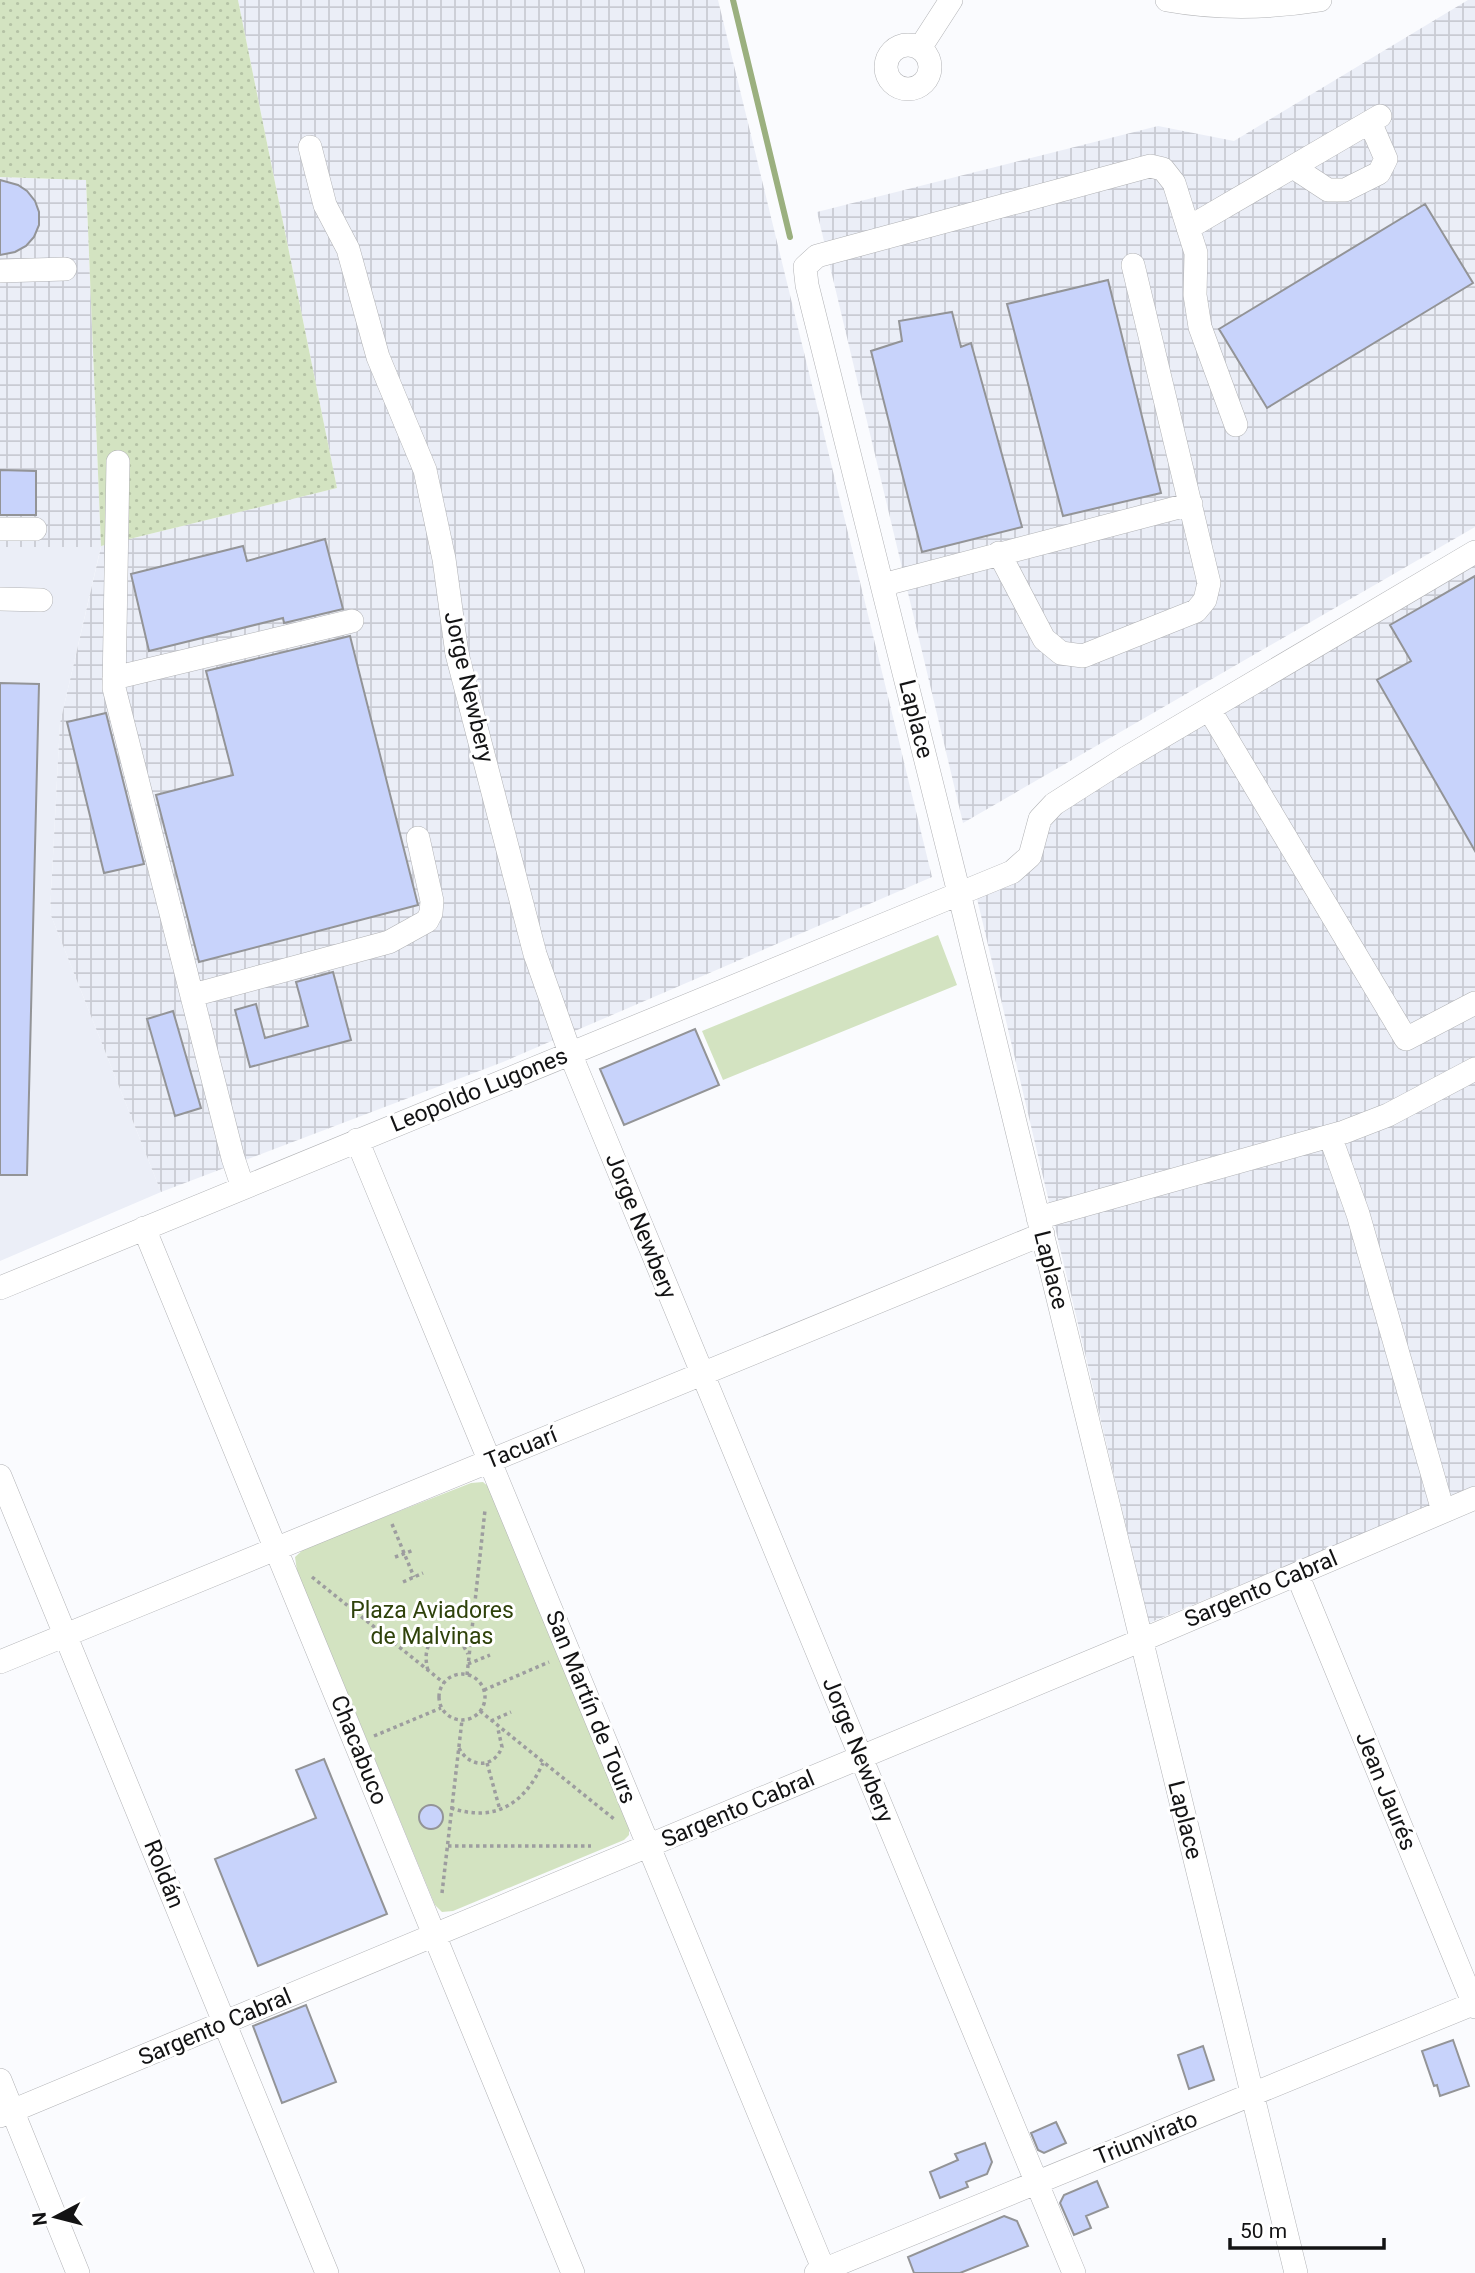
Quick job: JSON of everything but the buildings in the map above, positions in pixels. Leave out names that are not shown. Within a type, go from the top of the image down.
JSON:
[{"type":"street","points":[[920,48],[951,0]]},
{"type":"street","points":[[1167,0],[1193,5],[1260,6],[1320,0]]},
{"type":"street","points":[[1236,425],[1200,327],[1195,295],[1196,253],[1188,228],[1375,119],[1386,159],[1379,173],[1345,190],[1328,190],[1293,167]]},
{"type":"street","name":"Jorge Newbery","points":[[310,147],[325,205],[348,249],[378,357],[425,470],[444,559],[457,654],[536,954],[570,1053],[1074,2273]]},
{"type":"street","name":"Laplace","points":[[1188,228],[1174,183],[1163,169],[1150,166],[817,257],[805,267],[807,285],[959,892],[1296,2273]]},
{"type":"street","points":[[999,553],[1044,639],[1061,653],[1083,656],[1196,611],[1205,600],[1209,583],[1133,265]]},
{"type":"street","points":[[0,271],[65,270]]},
{"type":"street","points":[[118,462],[114,688],[233,1158],[243,1188]]},
{"type":"street","points":[[882,585],[1191,504]]},
{"type":"street","points":[[0,529],[34,529]]},
{"type":"street","name":"Leopoldo Lugones","points":[[0,1288],[1012,872],[1030,856],[1040,819],[1054,804],[1475,552]]},
{"type":"street","points":[[0,599],[41,600]]},
{"type":"street","points":[[114,678],[352,621]]},
{"type":"street","points":[[1209,709],[1406,1039],[1475,1003]]},
{"type":"street","points":[[193,995],[389,942],[427,921],[432,901],[418,838]]},
{"type":"street","name":"Tacuarí","points":[[0,1662],[702,1374],[1040,1226],[1330,1136],[1388,1115],[1475,1069]]},
{"type":"street","points":[[1330,1136],[1358,1214],[1443,1511]]},
{"type":"street","name":"San Martín de Tours","points":[[358,1140],[822,2272]]},
{"type":"street","name":"Chacabuco","points":[[144,1228],[573,2273]]},
{"type":"street","name":"Roldán","points":[[0,1476],[327,2273]]},
{"type":"street","name":"Sargento Cabral","points":[[6,2113],[861,1758],[1475,1498]]},
{"type":"street","name":"Jean Jaurés","points":[[1297,1574],[1475,2005]]},
{"type":"street","name":"Triunvirato","points":[[822,2272],[1475,2005]]},
{"type":"street","points":[[0,2080],[6,2113],[78,2273]]},
{"type":"path","points":[[384,1504],[414,1577]]},
{"type":"path","points":[[467,1675],[486,1504]]},
{"type":"path","points":[[395,1557],[414,1550]]},
{"type":"path","points":[[403,1581],[423,1573]]},
{"type":"path","points":[[309,1575],[444,1683]]},
{"type":"path","points":[[429,1671],[426,1650],[433,1639],[440,1635],[459,1638],[469,1656]]},
{"type":"path","points":[[484,1690],[569,1654]]},
{"type":"path","points":[[468,1664],[490,1655]]},
{"type":"path","points":[[467,1675],[475,1678],[484,1690],[485,1700],[480,1711],[475,1717],[462,1720],[448,1715],[439,1696],[444,1683],[453,1677],[467,1675]]},
{"type":"path","points":[[356,1743],[442,1707]]},
{"type":"path","points":[[480,1711],[617,1821]]},
{"type":"path","points":[[491,1721],[511,1712]]},
{"type":"path","points":[[441,1896],[462,1720]]},
{"type":"path","points":[[459,1746],[470,1761],[487,1763],[495,1758],[502,1747],[497,1726]]},
{"type":"path","points":[[487,1763],[500,1810]]},
{"type":"path","points":[[452,1808],[474,1813],[500,1810],[513,1803],[528,1789],[543,1763]]},
{"type":"path","points":[[447,1846],[595,1846]]},
{"type":"shaded area","points":[[238,0],[718,0],[932,877],[503,1062],[161,1192],[50,913],[60,723],[101,547],[0,547],[0,177],[86,180],[101,546],[337,488]]},
{"type":"shaded area","points":[[1468,0],[1475,0],[1475,527],[963,823],[817,212],[1158,126],[1234,141]]},
{"type":"shaded area","points":[[101,546],[60,723],[50,913],[161,1192],[0,1261],[0,547]]},
{"type":"shaded area","points":[[1475,552],[1475,1488],[1149,1623],[974,886],[1012,872],[1040,819]]},
{"type":"green space","points":[[0,0],[238,0],[337,488],[101,546],[86,180],[0,177]]},
{"type":"green space","points":[[938,935],[957,985],[723,1080],[702,1031]]},
{"type":"green space","name":"Plaza Aviadores de Malvinas","points":[[483,1482],[490,1488],[629,1826],[629,1835],[624,1840],[453,1911],[442,1912],[435,1905],[297,1571],[295,1557],[305,1548],[471,1483]]},
{"type":"waterway","points":[[733,0],[790,237]]}]
